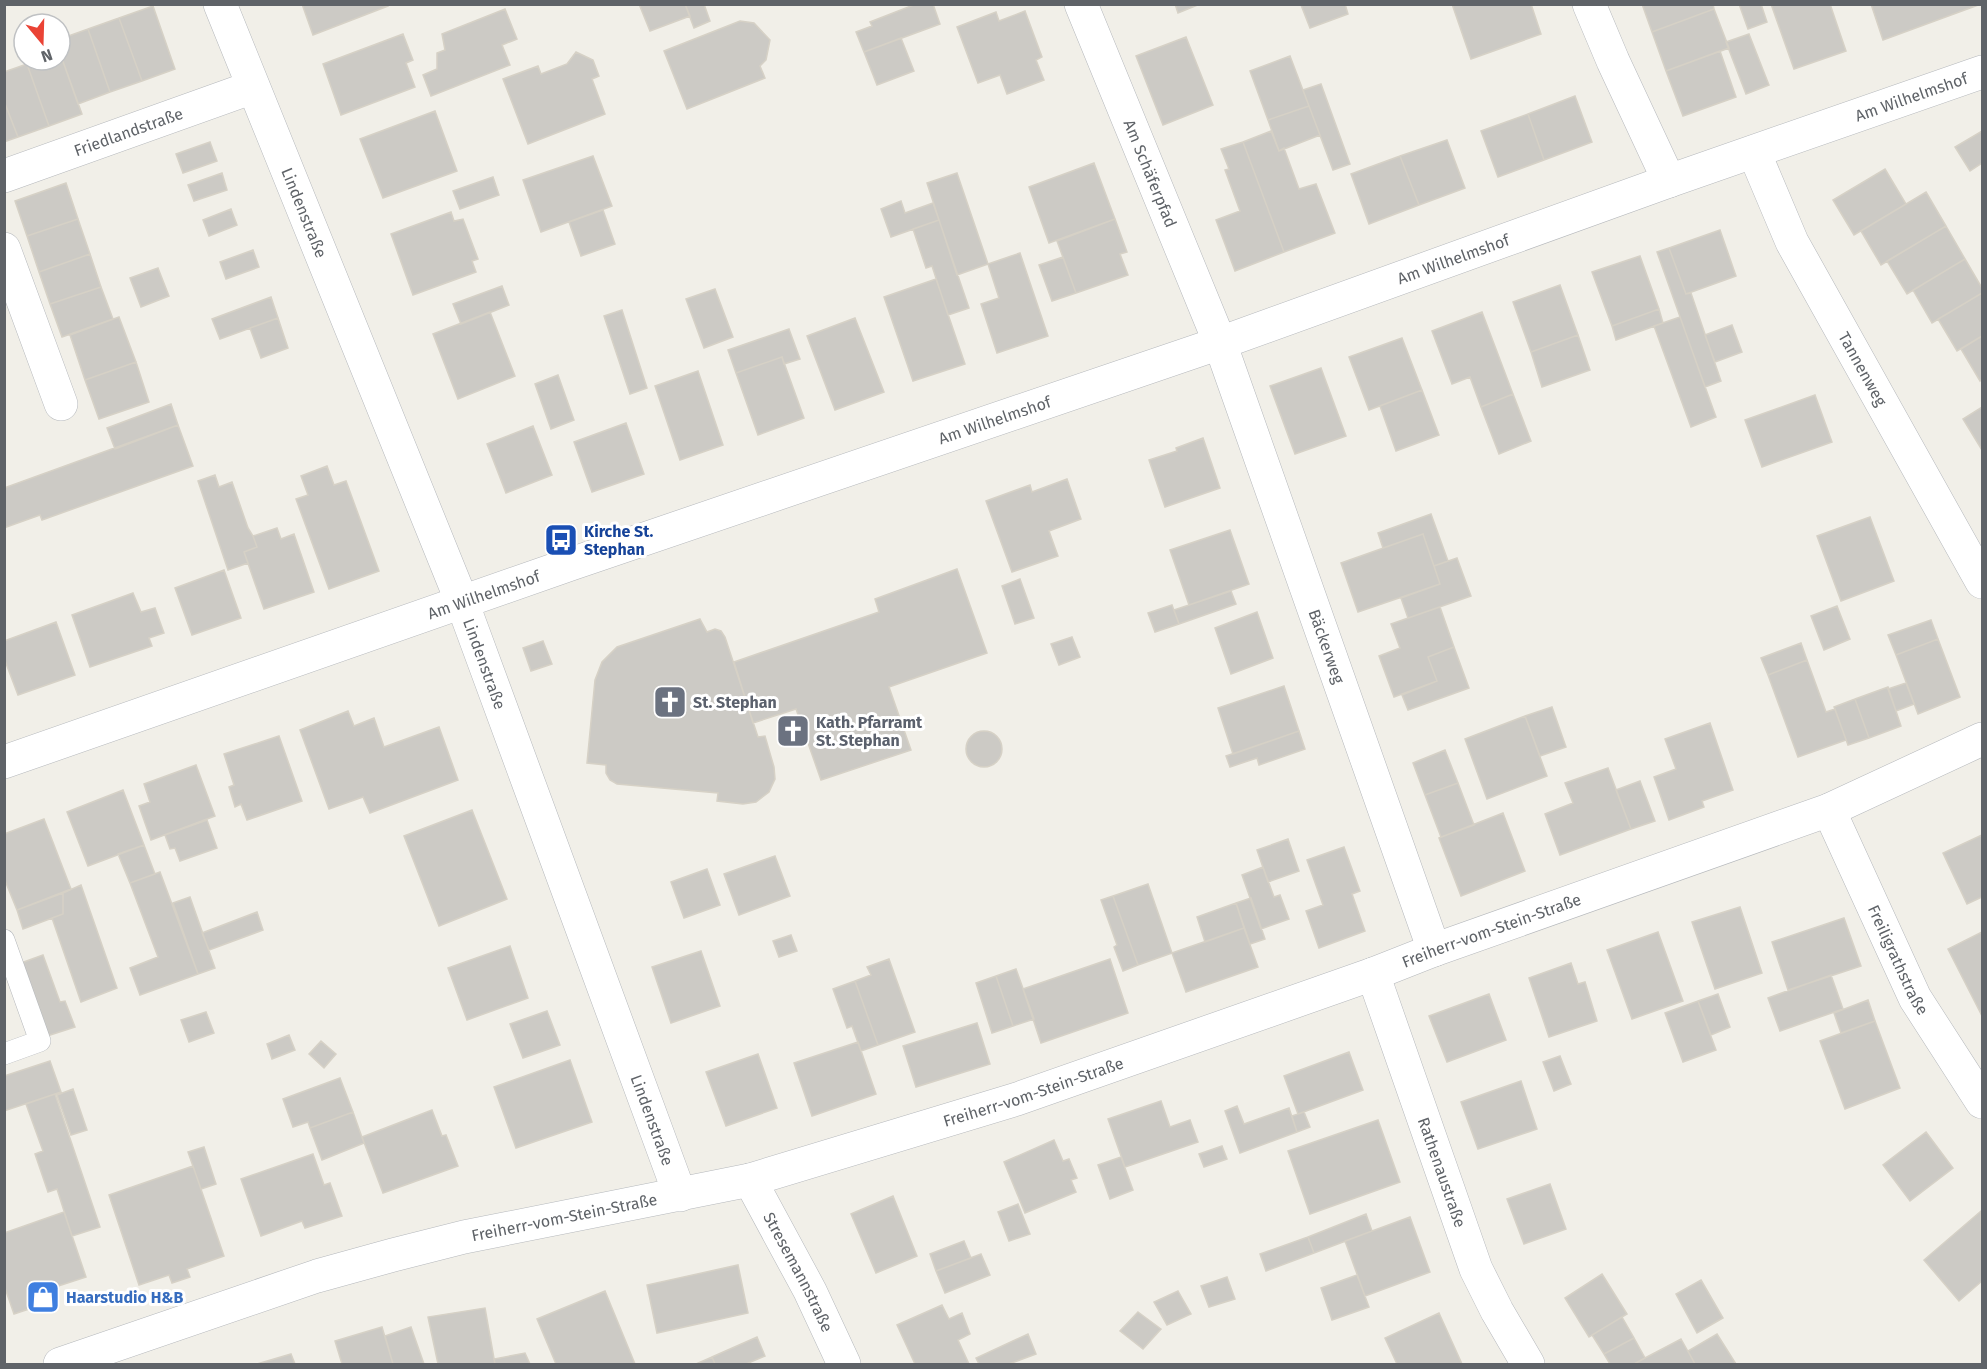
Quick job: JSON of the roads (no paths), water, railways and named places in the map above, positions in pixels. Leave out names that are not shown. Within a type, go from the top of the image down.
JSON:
[{"type":"street","name":"Lindenstraße","points":[[220,4],[462,602],[680,1195]]},
{"type":"street","name":"Am Schäferpfad","points":[[1081,4],[1220,343]]},
{"type":"street","points":[[1589,4],[1669,181]]},
{"type":"street","name":"Am Wilhelmshof","points":[[4,762],[462,602],[1220,343],[1669,181],[1983,72]]},
{"type":"street","name":"Friedlandstraße","points":[[4,176],[253,87]]},
{"type":"street","name":"Tannenweg","points":[[1754,152],[1792,242],[1983,582]]},
{"type":"street","points":[[4,249],[61,404]]},
{"type":"street","name":"Bäckerweg","points":[[1220,343],[1434,950]]},
{"type":"street","name":"Freiherr-vom-Stein-Straße","points":[[68,1363],[317,1276],[464,1237],[750,1180],[1017,1099],[1829,810],[1983,739]]},
{"type":"street","name":"Freiligrathstraße","points":[[1829,810],[1915,998],[1983,1102]]},
{"type":"street","name":"Rathenaustraße","points":[[1373,974],[1476,1269],[1528,1365]]},
{"type":"street","name":"Stresemannstraße","points":[[750,1180],[810,1291],[844,1365]]},
{"type":"lane","points":[[4,940],[40,1041],[4,1054]]},
{"type":"place","name":"Kirche St. Stephan","points":[[561,540]]},
{"type":"place","name":"St. Stephan","points":[[670,702]]},
{"type":"place","name":"Kath. Pfarramt St. Stephan","points":[[793,731]]},
{"type":"place","name":"Haarstudio H&B","points":[[43,1297]]}]
